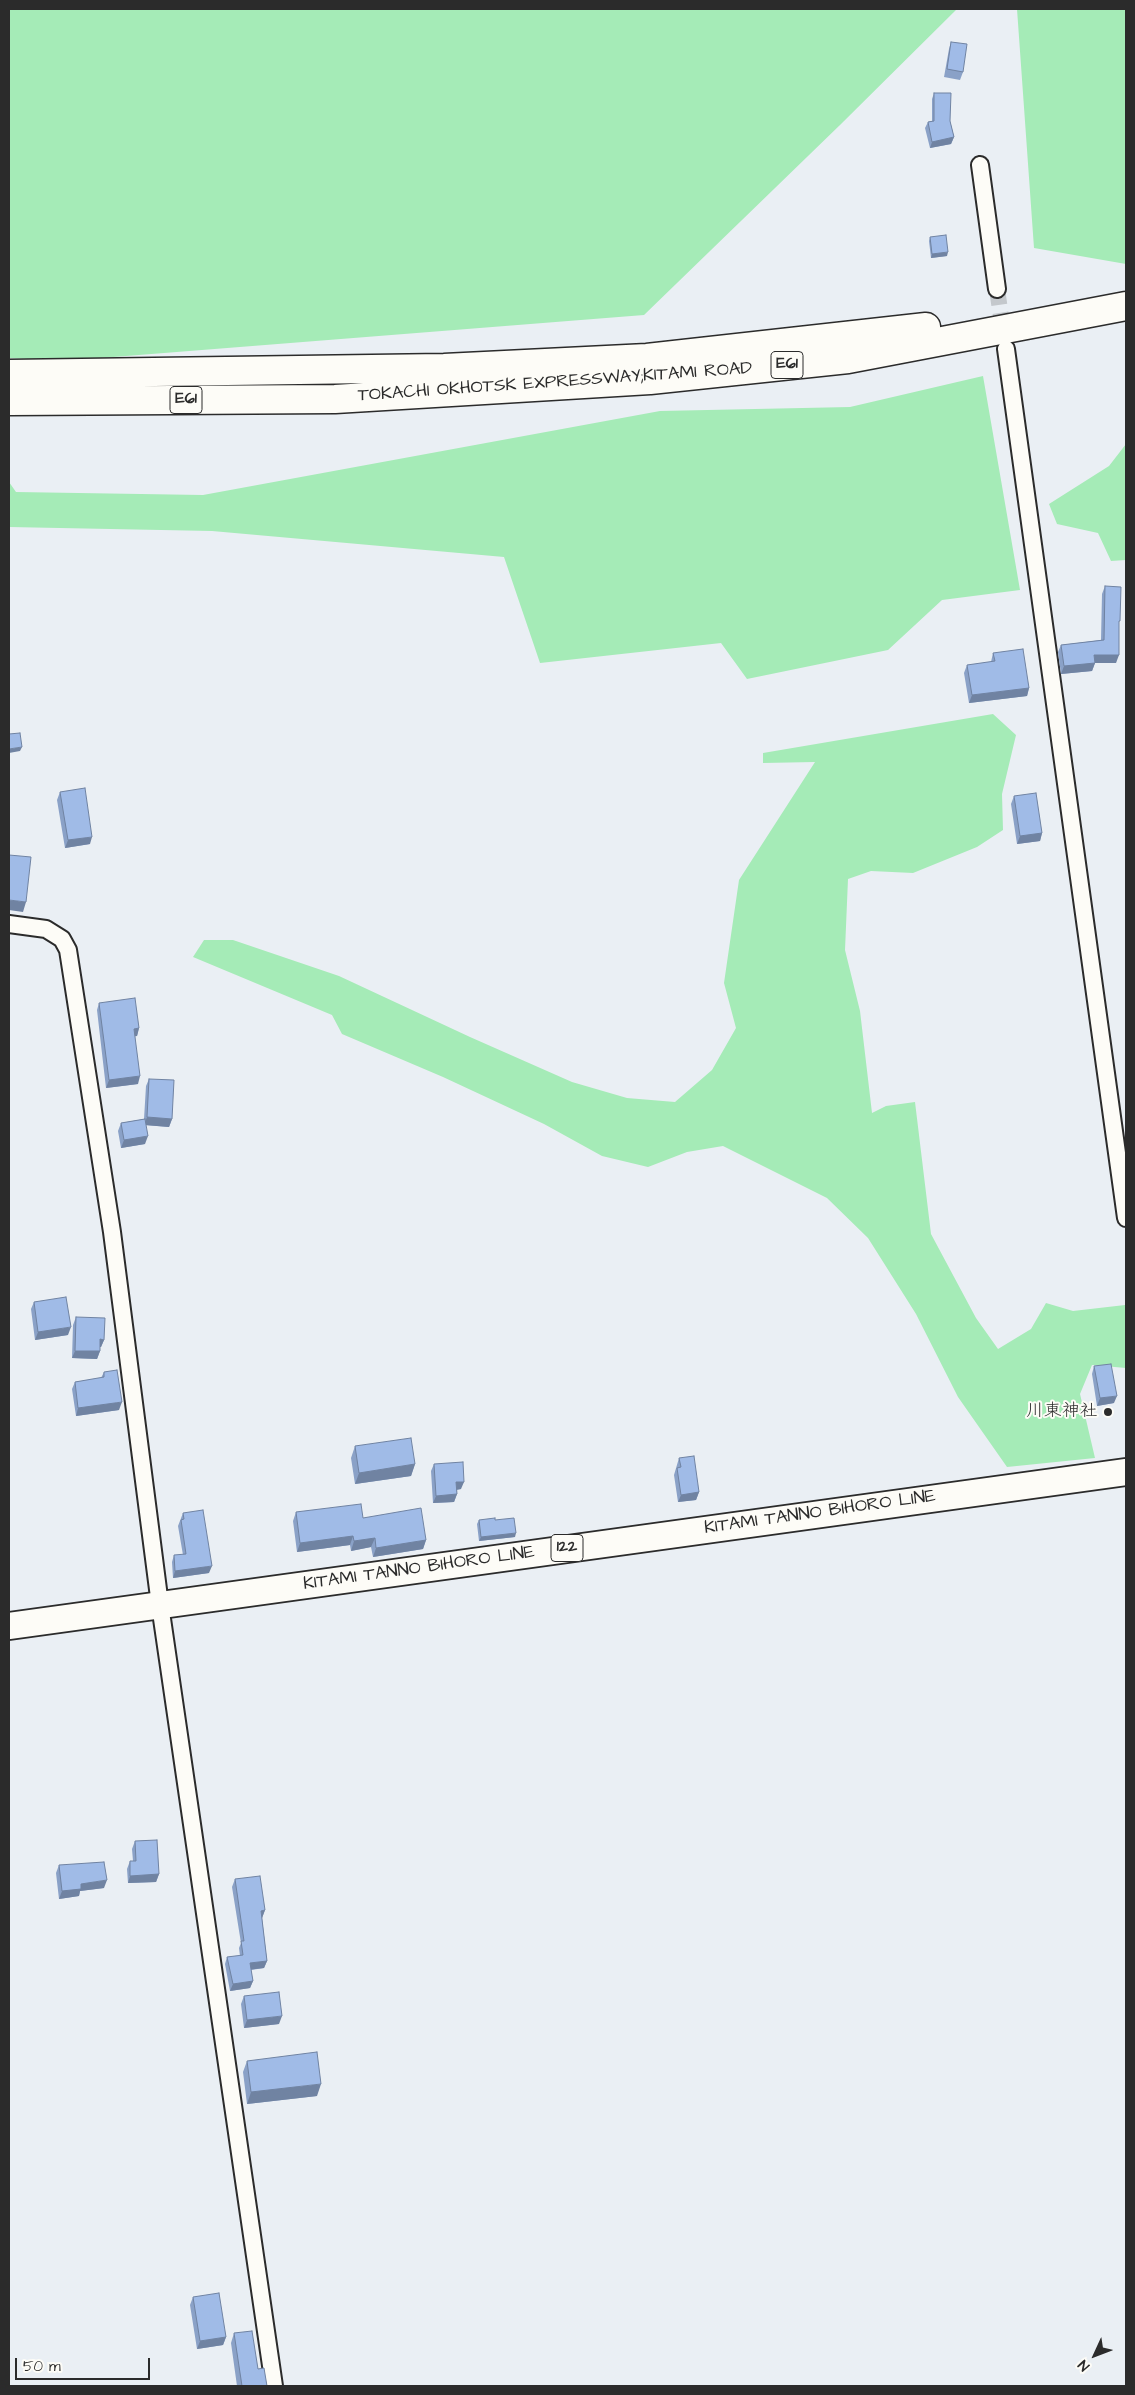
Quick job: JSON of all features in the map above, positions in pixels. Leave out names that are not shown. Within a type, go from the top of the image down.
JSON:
[{"type":"highway","name":"TOKACHI OKHOTSK EXPRESSWAY;KITAMI ROAD","points":[[9,401],[335,399],[444,381],[1126,306]]},
{"type":"highway","name":"TOKACHI OKHOTSK EXPRESSWAY;KITAMI ROAD","points":[[9,374],[332,368],[444,381]]},
{"type":"main road","name":"KITAMI TANNO BIHORO LINE","points":[[9,1626],[1126,1472]]},
{"type":"street","points":[[980,165],[997,289]]},
{"type":"street","points":[[1006,349],[1126,1218]]},
{"type":"street","points":[[9,924],[46,929],[62,939],[68,950],[112,1232],[160,1605],[274,2386]]},
{"type":"green space","points":[[9,9],[957,9],[644,315],[63,361],[9,358]]},
{"type":"green space","points":[[1017,9],[1126,9],[1126,264],[1034,248]]},
{"type":"green space","points":[[983,376],[1020,590],[942,600],[888,650],[747,679],[721,643],[540,663],[504,557],[212,531],[9,527],[9,482],[16,492],[203,495],[660,411],[850,407]]},
{"type":"green space","points":[[1126,444],[1126,560],[1111,561],[1098,533],[1057,524],[1049,504],[1109,466]]},
{"type":"green space","points":[[993,714],[1016,735],[1002,794],[1003,830],[977,847],[913,873],[871,871],[848,879],[845,950],[860,1011],[872,1113],[886,1106],[915,1102],[931,1234],[976,1318],[998,1349],[1031,1329],[1046,1303],[1073,1311],[1125,1305],[1126,1368],[1092,1365],[1080,1394],[1095,1458],[1007,1467],[958,1397],[916,1314],[868,1238],[827,1198],[723,1146],[687,1152],[648,1167],[602,1156],[544,1124],[443,1077],[342,1034],[332,1015],[193,957],[204,940],[233,940],[339,976],[572,1082],[627,1098],[675,1102],[712,1070],[736,1028],[724,983],[739,880],[815,762],[763,763],[763,753]]},
{"type":"building","points":[[951,42],[967,44],[963,72],[947,69]]},
{"type":"building","points":[[934,93],[951,93],[950,121],[954,137],[932,142],[928,122],[934,121]]},
{"type":"building","points":[[946,235],[948,252],[932,254],[930,237]]},
{"type":"building","points":[[1105,586],[1121,587],[1119,655],[1094,655],[1095,663],[1064,666],[1061,645],[1104,640]]},
{"type":"building","points":[[1023,649],[1029,688],[972,695],[967,665],[995,661],[993,653]]},
{"type":"building","points":[[20,733],[22,747],[9,749],[9,734]]},
{"type":"building","points":[[85,788],[92,837],[68,840],[60,792]]},
{"type":"building","points":[[1036,793],[1042,833],[1020,836],[1014,796]]},
{"type":"building","points":[[9,855],[31,857],[26,902],[9,900]]},
{"type":"building","points":[[135,998],[139,1028],[134,1029],[140,1076],[109,1080],[99,1003]]},
{"type":"building","points":[[149,1079],[174,1080],[172,1119],[147,1117]]},
{"type":"building","points":[[145,1119],[148,1136],[124,1140],[121,1123]]},
{"type":"building","points":[[66,1297],[71,1327],[38,1332],[34,1302]]},
{"type":"building","points":[[76,1317],[105,1318],[104,1340],[100,1339],[100,1351],[75,1351]]},
{"type":"building","points":[[1111,1364],[1117,1396],[1100,1398],[1094,1366]]},
{"type":"building","points":[[117,1370],[122,1402],[78,1408],[75,1382],[104,1377],[104,1372]]},
{"type":"building","points":[[411,1438],[415,1464],[359,1473],[355,1446]]},
{"type":"building","points":[[694,1456],[699,1492],[681,1495],[677,1468],[681,1467],[679,1458]]},
{"type":"building","points":[[463,1462],[464,1482],[456,1482],[457,1494],[436,1496],[434,1464]]},
{"type":"building","points":[[361,1504],[363,1518],[421,1508],[426,1540],[376,1548],[375,1538],[354,1541],[353,1536],[300,1543],[296,1512]]},
{"type":"building","points":[[203,1510],[212,1566],[175,1571],[174,1555],[186,1554],[181,1520],[184,1519],[183,1513]]},
{"type":"building","points":[[495,1518],[495,1520],[514,1518],[516,1533],[481,1537],[479,1520]]},
{"type":"building","points":[[157,1840],[159,1874],[130,1876],[130,1861],[136,1861],[135,1841]]},
{"type":"building","points":[[104,1862],[107,1880],[81,1884],[81,1889],[62,1891],[59,1865]]},
{"type":"building","points":[[260,1876],[265,1910],[261,1911],[267,1961],[250,1963],[253,1981],[233,1984],[227,1957],[243,1955],[241,1941],[244,1941],[235,1879]]},
{"type":"building","points":[[279,1992],[282,2016],[247,2020],[244,1996]]},
{"type":"building","points":[[317,2052],[321,2084],[251,2092],[247,2061]]},
{"type":"building","points":[[219,2293],[226,2337],[200,2341],[193,2297]]},
{"type":"building","points":[[252,2331],[258,2369],[264,2368],[267,2386],[242,2386],[234,2333]]},
{"type":"tunnel","points":[[997,289],[1004,337]]},
{"type":"place","name":"川東神社","points":[[1108,1412]]}]
